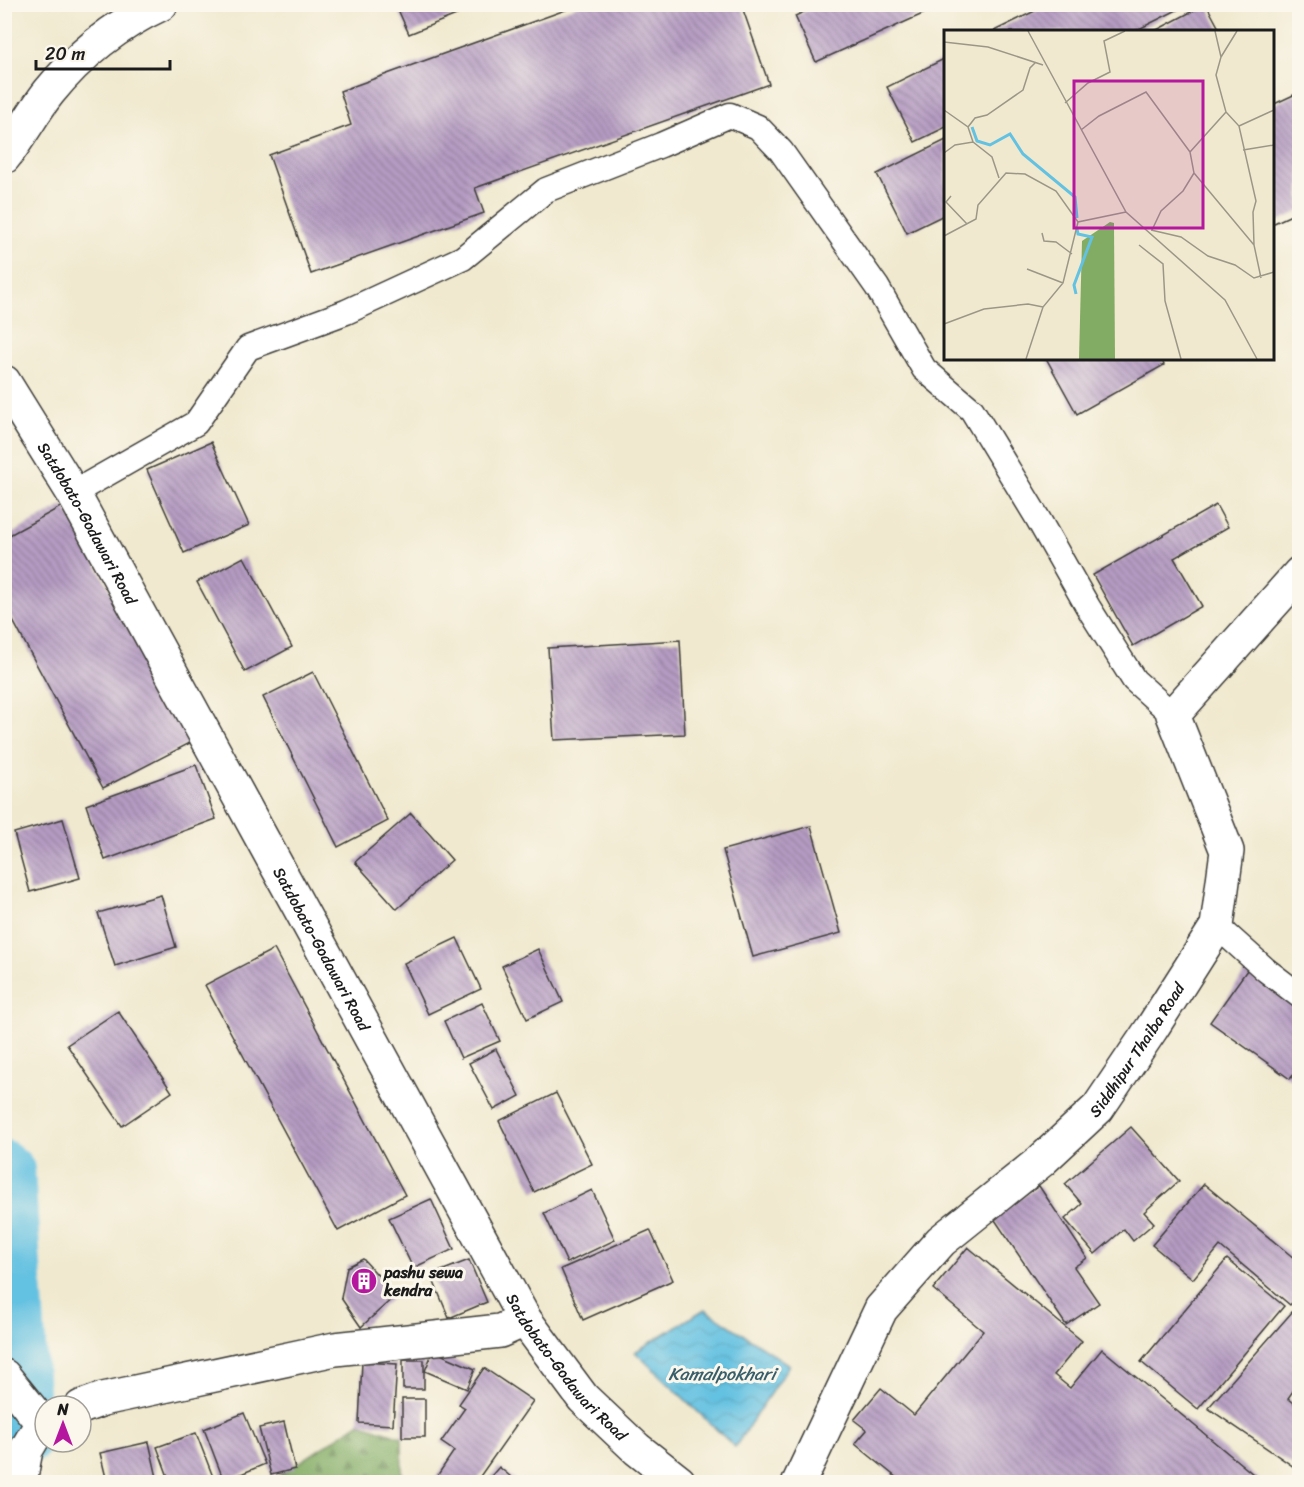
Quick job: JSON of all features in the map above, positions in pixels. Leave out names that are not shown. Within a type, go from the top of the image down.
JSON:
[{"type":"street","points":[[4,157],[49,92],[88,51],[138,15],[161,4]]},
{"type":"street","name":"Satdobato-Godawari Road","points":[[4,382],[73,493],[525,1320],[583,1398],[637,1449],[679,1482]]},
{"type":"street","points":[[1173,715],[1299,573]]},
{"type":"street","name":"Siddhipur Thaiba Road","points":[[799,1482],[881,1308],[941,1241],[1041,1161],[1098,1108],[1217,926],[1227,851],[1173,715]]},
{"type":"street","points":[[93,1403],[335,1349],[500,1331],[525,1320]]},
{"type":"street","points":[[4,1376],[33,1409]]},
{"type":"street","points":[[20,1482],[26,1450],[33,1439]]},
{"type":"lane","points":[[73,493],[196,423],[248,348],[346,312],[463,258],[546,190],[730,115],[758,127],[781,151],[878,287],[924,369],[972,410],[1088,607],[1134,680],[1173,715]]},
{"type":"lane","points":[[1217,926],[1299,996]]},
{"type":"green space","points":[[359,1423],[402,1437],[402,1482],[270,1482]]},
{"type":"water","name":"Kamalpokhari","points":[[705,1309],[789,1365],[735,1447],[635,1352]]},
{"type":"building","points":[[582,4],[741,4],[769,84],[475,188],[484,213],[311,274],[269,155],[351,125],[340,91]]},
{"type":"building","points":[[821,4],[945,4],[816,62],[795,16]]},
{"type":"building","points":[[1049,4],[1189,4],[1137,30],[996,30]]},
{"type":"building","points":[[1206,4],[1220,30],[1157,30]]},
{"type":"building","points":[[396,5],[481,5],[409,34]]},
{"type":"building","points":[[944,59],[944,128],[915,142],[887,87]]},
{"type":"building","points":[[1300,92],[1300,211],[1274,223],[1274,104]]},
{"type":"building","points":[[944,141],[944,215],[907,233],[877,174]]},
{"type":"building","points":[[1047,360],[1162,360],[1164,365],[1077,414]]},
{"type":"building","points":[[211,442],[249,525],[184,553],[147,470]]},
{"type":"building","points":[[64,505],[192,742],[103,788],[4,604],[4,538]]},
{"type":"building","points":[[1216,505],[1228,527],[1174,558],[1202,606],[1133,646],[1093,575]]},
{"type":"building","points":[[244,557],[292,647],[245,672],[197,582]]},
{"type":"building","points":[[680,640],[685,734],[554,740],[548,648]]},
{"type":"building","points":[[313,672],[388,821],[338,847],[263,697]]},
{"type":"building","points":[[196,765],[216,819],[105,860],[86,805]]},
{"type":"building","points":[[411,813],[452,860],[397,909],[355,862]]},
{"type":"building","points":[[63,819],[80,878],[30,892],[14,833]]},
{"type":"building","points":[[811,826],[841,933],[753,957],[723,850]]},
{"type":"building","points":[[161,895],[176,947],[115,966],[98,913]]},
{"type":"building","points":[[457,938],[481,989],[428,1014],[404,963]]},
{"type":"building","points":[[274,949],[405,1195],[338,1231],[205,985]]},
{"type":"building","points":[[538,949],[563,1002],[527,1019],[502,966]]},
{"type":"building","points":[[1247,970],[1300,1008],[1300,1067],[1290,1079],[1210,1022]]},
{"type":"building","points":[[482,1003],[500,1041],[461,1058],[444,1021]]},
{"type":"building","points":[[118,1011],[172,1092],[122,1126],[67,1045]]},
{"type":"building","points":[[496,1049],[520,1096],[494,1110],[469,1063]]},
{"type":"building","points":[[556,1093],[592,1164],[534,1192],[499,1121]]},
{"type":"building","points":[[1131,1127],[1179,1181],[1144,1212],[1154,1223],[1133,1241],[1124,1229],[1095,1254],[1065,1219],[1082,1204],[1065,1184]]},
{"type":"building","points":[[1204,1184],[1300,1263],[1300,1294],[1290,1305],[1220,1246],[1193,1279],[1152,1245]]},
{"type":"building","points":[[1039,1186],[1087,1258],[1074,1267],[1099,1303],[1066,1325],[993,1217]]},
{"type":"building","points":[[592,1190],[615,1240],[567,1263],[544,1213]]},
{"type":"building","points":[[431,1199],[454,1249],[413,1268],[389,1218]]},
{"type":"building","points":[[650,1230],[673,1280],[583,1320],[561,1269]]},
{"type":"building","points":[[968,1247],[1082,1341],[1054,1375],[1070,1388],[1102,1349],[1259,1479],[1255,1482],[978,1482],[971,1477],[966,1482],[902,1482],[855,1444],[867,1430],[854,1420],[881,1388],[914,1415],[983,1331],[933,1289]]},
{"type":"building","name":"pashu sewa kendra","points":[[363,1259],[396,1295],[361,1327],[341,1298],[347,1267]]},
{"type":"building","points":[[1227,1259],[1284,1306],[1198,1409],[1141,1362]]},
{"type":"building","points":[[469,1260],[487,1302],[449,1318],[431,1275]]},
{"type":"building","points":[[1300,1303],[1300,1381],[1288,1398],[1300,1408],[1300,1471],[1208,1408]]},
{"type":"building","points":[[433,1351],[475,1369],[467,1389],[425,1371]]},
{"type":"building","points":[[403,1360],[424,1360],[424,1389],[403,1389]]},
{"type":"building","points":[[362,1362],[397,1364],[393,1425],[359,1423]]},
{"type":"building","points":[[484,1368],[533,1401],[476,1482],[441,1482],[435,1479],[454,1451],[441,1442],[465,1408],[459,1404]]},
{"type":"building","points":[[402,1399],[425,1399],[425,1437],[402,1437]]},
{"type":"building","points":[[244,1413],[265,1464],[224,1481],[204,1429]]},
{"type":"building","points":[[284,1422],[295,1469],[271,1475],[259,1428]]},
{"type":"building","points":[[196,1433],[215,1482],[170,1482],[157,1447]]},
{"type":"building","points":[[149,1442],[158,1482],[107,1482],[100,1453]]},
{"type":"building","points":[[499,1467],[517,1482],[486,1482]]},
{"type":"waterway","points":[[4,1163],[12,1170],[29,1440]]},
{"type":"place","name":"pashu sewa kendra","points":[[364,1281]]}]
